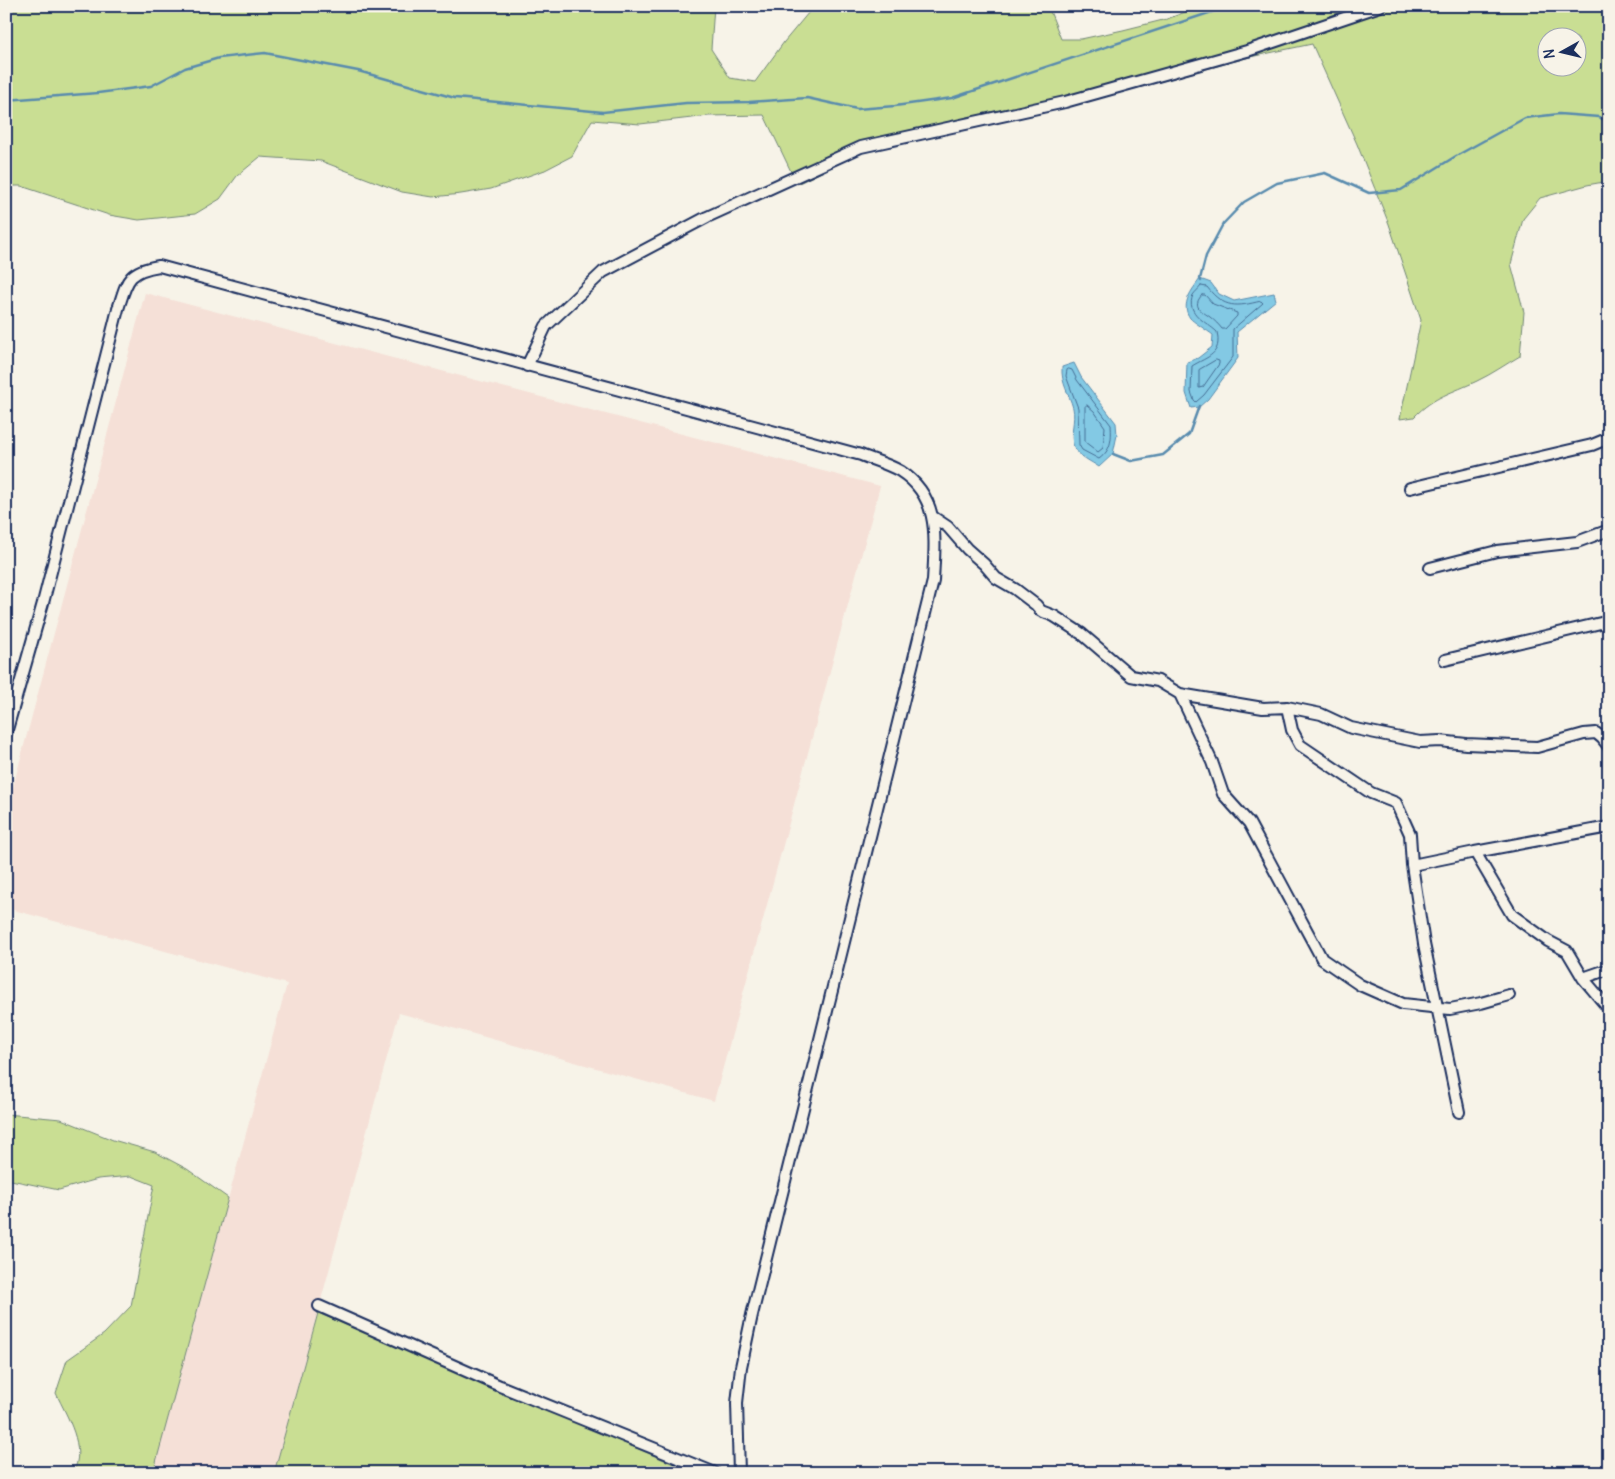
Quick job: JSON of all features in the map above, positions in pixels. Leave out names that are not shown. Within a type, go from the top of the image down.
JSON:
[{"type":"street","points":[[527,366],[546,326],[604,272],[707,217],[861,147],[1065,102],[1247,51],[1380,6]]},
{"type":"street","points":[[6,733],[43,603],[118,310],[127,283],[134,274],[143,269],[159,266],[860,455],[898,470],[915,483],[926,498],[933,517],[935,537],[933,581],[754,1305],[741,1367],[737,1403],[739,1473]]},
{"type":"street","points":[[1410,488],[1592,444],[1609,438]]},
{"type":"street","points":[[933,517],[948,527],[996,578],[1015,588],[1036,605],[1041,612],[1054,616],[1082,634],[1131,676],[1158,681],[1180,694],[1263,708],[1288,707],[1321,714],[1351,728],[1420,742],[1440,741],[1537,747],[1584,734],[1596,733],[1609,747]]},
{"type":"street","points":[[1430,568],[1497,551],[1577,542],[1609,530]]},
{"type":"street","points":[[1445,660],[1609,622]]},
{"type":"street","points":[[1180,694],[1212,762],[1223,794],[1249,823],[1322,959],[1360,985],[1403,1004],[1438,1006],[1450,1009],[1481,1004],[1508,995]]},
{"type":"street","points":[[1288,707],[1292,730],[1300,745],[1371,793],[1396,803],[1410,834],[1412,864],[1424,944],[1459,1112]]},
{"type":"street","points":[[1412,864],[1609,827]]},
{"type":"street","points":[[1475,852],[1512,915],[1548,942],[1567,951],[1583,978],[1609,1009]]},
{"type":"street","points":[[1583,978],[1609,969]]},
{"type":"street","points":[[319,1306],[500,1386],[715,1473]]},
{"type":"shaded area","points":[[145,293],[880,486],[714,1101],[399,1013],[274,1473],[153,1473],[287,984],[6,908],[6,813]]},
{"type":"green space","points":[[6,6],[714,6],[711,49],[730,78],[755,82],[784,42],[814,6],[959,6],[963,9],[975,6],[1048,6],[1061,39],[1081,39],[1167,19],[1201,6],[1609,6],[1609,181],[1540,198],[1523,219],[1511,264],[1524,312],[1520,356],[1483,378],[1429,404],[1414,417],[1400,419],[1421,320],[1389,224],[1357,144],[1312,44],[1250,57],[1104,97],[952,129],[865,151],[797,184],[764,115],[709,116],[640,124],[592,120],[572,156],[545,170],[491,189],[433,197],[402,192],[321,161],[260,157],[237,176],[220,199],[195,214],[139,220],[109,215],[21,186],[6,186]]},
{"type":"green space","points":[[6,1114],[61,1119],[113,1140],[155,1152],[187,1169],[228,1198],[153,1473],[73,1473],[77,1463],[77,1443],[70,1422],[56,1393],[67,1360],[104,1334],[131,1306],[154,1185],[131,1176],[98,1179],[59,1190],[6,1179]]},
{"type":"green space","points":[[318,1313],[683,1468],[676,1473],[274,1473]]},
{"type":"water","points":[[1200,279],[1211,283],[1219,294],[1234,301],[1274,293],[1276,300],[1237,332],[1238,358],[1208,399],[1199,407],[1191,408],[1186,393],[1187,362],[1198,358],[1212,347],[1213,335],[1191,319],[1187,313],[1188,297]]},
{"type":"water","points":[[1074,363],[1081,377],[1116,423],[1117,435],[1113,454],[1099,467],[1085,458],[1074,447],[1072,433],[1074,413],[1064,383],[1062,367]]},
{"type":"waterway","points":[[6,100],[98,93],[151,86],[185,68],[219,58],[265,53],[358,71],[455,98],[603,112],[686,103],[749,102],[807,98],[857,109],[952,98],[1230,6]]},
{"type":"waterway","points":[[1201,281],[1206,256],[1223,224],[1244,202],[1277,183],[1325,173],[1369,193],[1401,190],[1456,156],[1525,118],[1559,114],[1599,117],[1609,123]]},
{"type":"waterway","points":[[1113,454],[1131,461],[1163,455],[1189,434],[1199,406]]}]
